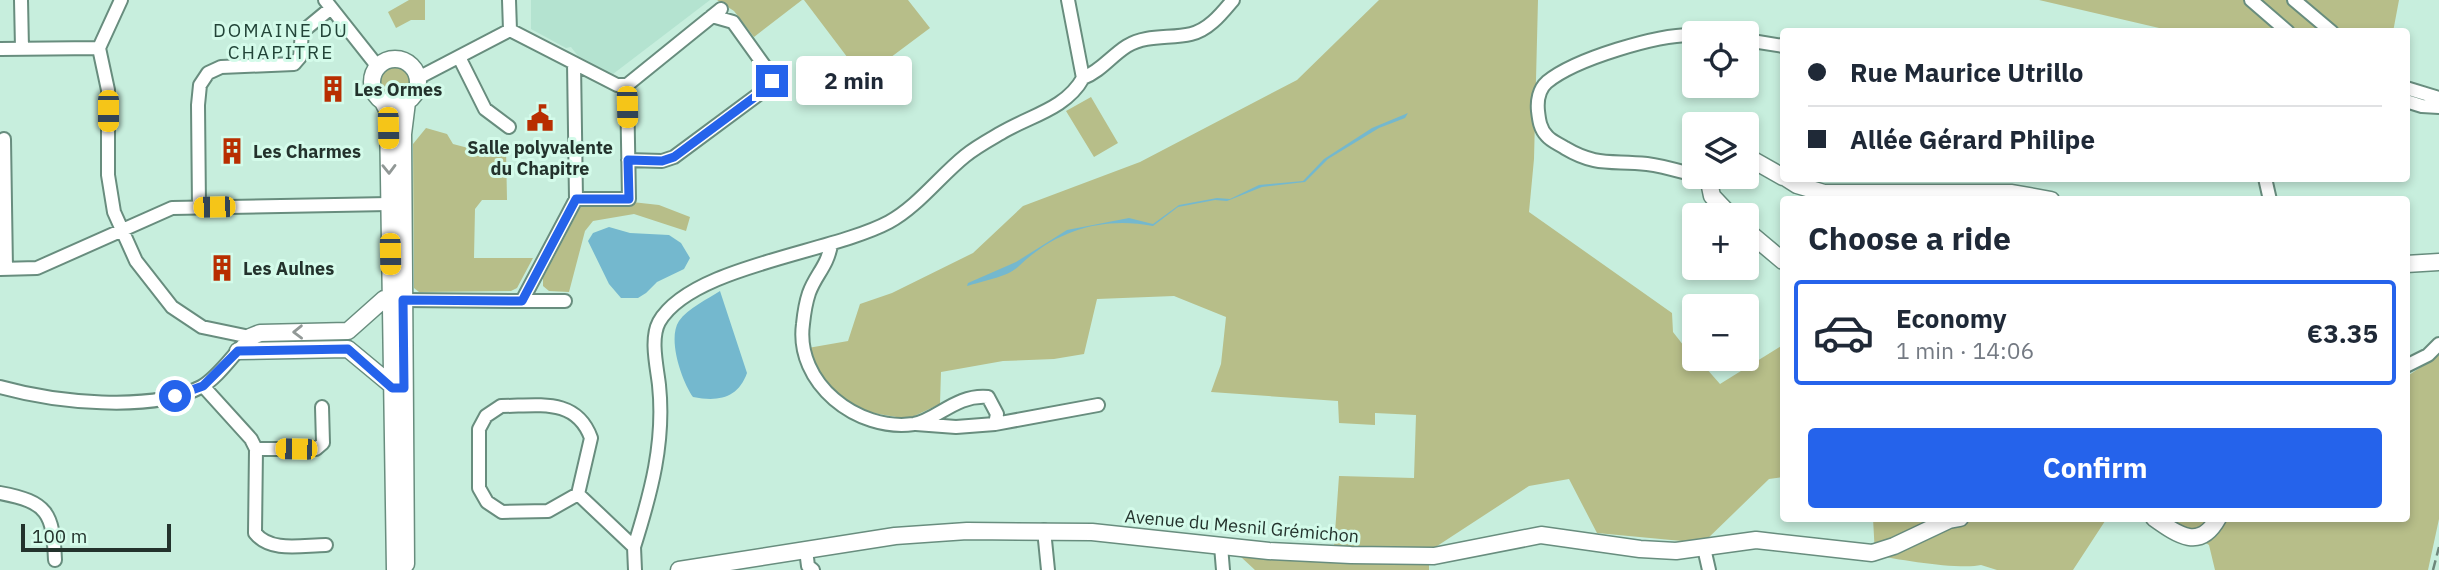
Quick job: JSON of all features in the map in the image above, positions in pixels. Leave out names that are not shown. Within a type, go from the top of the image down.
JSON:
[{"type":"street","points":[[20,0],[22,48]]},
{"type":"street","points":[[121,0],[99,48],[108,90],[108,175],[114,212],[136,261],[172,307],[202,327],[250,337]]},
{"type":"street","points":[[509,0],[510,30]]},
{"type":"street","points":[[1068,0],[1083,78]]},
{"type":"street","points":[[635,570],[634,547],[650,496],[661,436],[655,342],[657,326],[668,308],[733,273],[782,256],[831,245],[890,221],[966,154],[1007,129],[1053,107],[1077,88],[1083,78],[1094,74],[1128,46],[1147,38],[1194,34],[1215,21],[1233,0]]},
{"type":"street","points":[[2251,0],[2283,28]]},
{"type":"street","points":[[2294,0],[2327,28]]},
{"type":"street","points":[[199,207],[198,106],[200,85],[208,73],[221,67],[294,64],[300,57],[302,32],[328,4],[378,67]]},
{"type":"street","points":[[510,30],[617,85],[627,85],[716,12],[733,22],[771,75],[771,85],[674,157],[662,161],[628,160]]},
{"type":"street","points":[[418,78],[510,30]]},
{"type":"street","points":[[1682,34],[1673,34],[1633,44],[1563,72],[1546,83],[1539,93],[1538,106],[1539,124],[1547,137],[1585,160],[1602,164],[1647,164],[1682,172]]},
{"type":"street","points":[[1759,42],[1780,46]]},
{"type":"street","points":[[0,49],[99,48]]},
{"type":"street","points":[[459,57],[485,109],[509,127]]},
{"type":"street","points":[[395,570],[397,299],[403,134],[407,102],[417,90],[418,78],[409,64],[402,60],[385,62],[378,67],[372,82],[377,96],[388,112],[389,204],[397,299]]},
{"type":"street","points":[[522,301],[576,199],[574,63]]},
{"type":"street","points":[[576,199],[629,199],[627,85]]},
{"type":"street","points":[[2410,89],[2439,98]]},
{"type":"street","points":[[383,102],[391,105],[407,102]]},
{"type":"street","points":[[2410,102],[2422,106],[2439,107]]},
{"type":"street","points":[[4,139],[3,269],[37,268],[172,208],[389,204]]},
{"type":"street","points":[[1759,163],[1780,175]]},
{"type":"street","points":[[1792,182],[1824,193],[2012,193],[2029,196]]},
{"type":"street","points":[[1708,189],[1719,203]]},
{"type":"street","points":[[1759,241],[1780,258]]},
{"type":"street","points":[[831,245],[828,264],[809,292],[802,327],[806,362],[821,389],[847,409],[878,421],[956,427],[995,424],[1098,405]]},
{"type":"street","points":[[2410,264],[2439,262]]},
{"type":"street","points":[[0,387],[35,397],[74,401],[149,400],[203,386],[250,337],[260,333],[348,331],[384,299],[565,300]]},
{"type":"street","points":[[348,331],[348,349]]},
{"type":"street","points":[[2410,364],[2428,355],[2439,344]]},
{"type":"street","points":[[238,351],[348,349],[398,388],[406,570]]},
{"type":"street","points":[[203,386],[251,439],[256,449],[255,533],[263,543],[274,546],[326,545]]},
{"type":"street","points":[[916,424],[943,408],[980,396],[988,397],[994,403],[997,414],[995,424]]},
{"type":"street","points":[[501,406],[559,406],[580,417],[591,438],[578,494],[548,511],[502,512],[487,502],[479,488],[479,429],[486,416],[501,406]]},
{"type":"street","points":[[256,449],[316,449],[323,443],[322,407]]},
{"type":"street","points":[[0,493],[28,499],[46,510],[54,530],[54,560]]},
{"type":"street","points":[[578,494],[634,547]]},
{"type":"street","name":"Avenue du Mesnil Grémichon","points":[[679,570],[808,564],[895,536],[1044,530],[1281,552],[1434,556],[1541,535],[1640,550],[1704,548],[1756,540],[1872,553],[1894,546],[1945,522]]},
{"type":"street","points":[[2161,522],[2189,538],[2203,536],[2211,531],[2216,522]]},
{"type":"street","points":[[1044,530],[1048,570]]},
{"type":"street","points":[[1221,546],[1223,570]]},
{"type":"street","points":[[1704,548],[1709,570]]},
{"type":"shaded area","points":[[409,0],[425,0],[425,20],[411,20],[396,28],[388,12]]},
{"type":"shaded area","points":[[531,0],[710,0],[613,74],[578,56],[571,47],[566,48],[531,29]]},
{"type":"shaded area","points":[[717,0],[802,0],[754,37],[734,11]]},
{"type":"shaded area","points":[[804,0],[908,0],[930,28],[863,78]]},
{"type":"shaded area","points":[[1379,0],[1538,0],[1534,159],[1529,212],[1672,313],[1673,332],[1682,344],[1682,371],[1709,371],[1720,384],[1741,371],[1759,371],[1759,360],[1780,347],[1780,477],[1769,479],[1703,543],[1597,533],[1569,479],[1529,486],[1431,550],[1334,547],[1339,476],[1414,478],[1416,415],[1375,413],[1375,425],[1339,423],[1338,401],[1211,392],[1221,364],[1226,317],[1174,296],[1097,299],[1084,354],[1054,359],[1003,361],[941,372],[940,404],[908,419],[867,412],[841,399],[824,384],[808,348],[848,341],[860,304],[892,293],[973,253],[1023,206],[1140,162],[1297,80]]},
{"type":"shaded area","points":[[2039,0],[2399,0],[2394,28],[2159,28]]},
{"type":"shaded area","points":[[396,66],[407,71],[412,82],[407,93],[396,98],[385,93],[380,82],[385,71]]},
{"type":"shaded area","points":[[1091,97],[1118,143],[1094,157],[1066,111]]},
{"type":"shaded area","points":[[426,128],[447,134],[453,144],[487,153],[506,149],[507,200],[482,200],[475,209],[474,258],[533,258],[517,288],[511,291],[419,292],[414,288],[413,144]]},
{"type":"shaded area","points":[[632,202],[659,205],[690,217],[686,231],[634,214],[593,221],[585,231],[569,292],[549,291],[543,286],[543,278],[582,204],[596,203],[597,206]]},
{"type":"shaded area","points":[[2439,355],[2439,519],[2428,570],[2215,570],[2209,545],[2172,522],[2410,522],[2410,374]]},
{"type":"shaded area","points":[[1873,522],[2104,522],[2073,570],[1997,570],[1981,565],[1945,565],[1875,555]]},
{"type":"shaded area","points":[[1241,557],[1429,563],[1429,570],[1255,570]]},
{"type":"water","points":[[1408,113],[1405,118],[1379,128],[1328,159],[1305,182],[1262,187],[1227,201],[1215,200],[1178,207],[1153,226],[1116,223],[1080,229],[1048,244],[1014,270],[967,286],[968,283],[1016,262],[1067,230],[1129,218],[1153,224],[1179,205],[1217,198],[1230,199],[1259,185],[1303,181],[1324,159],[1372,128]]},
{"type":"water","points":[[609,227],[630,233],[669,235],[681,243],[690,258],[684,269],[657,282],[638,298],[621,298],[609,284],[588,241],[593,233]]},
{"type":"water","points":[[720,291],[747,373],[733,393],[711,399],[693,397],[677,360],[676,329],[679,321],[688,312]]},
{"type":"railway","points":[[2433,570],[2439,547]]},
{"type":"place","name":"Les Ormes","points":[[333,89]]},
{"type":"place","name":"Salle polyvalente du Chapitre","points":[[540,118]]},
{"type":"place","name":"Les Charmes","points":[[232,151]]},
{"type":"place","name":"Les Aulnes","points":[[222,268]]},
{"type":"district","name":"DOMAINE DU CHAPITRE","points":[[281,41]]},
{"type":"route","points":[[175,396],[203,386],[238,351],[348,349],[392,388],[404,388],[403,300],[522,301],[576,199],[629,199],[628,160],[662,161],[674,157],[771,85],[772,81]]}]
